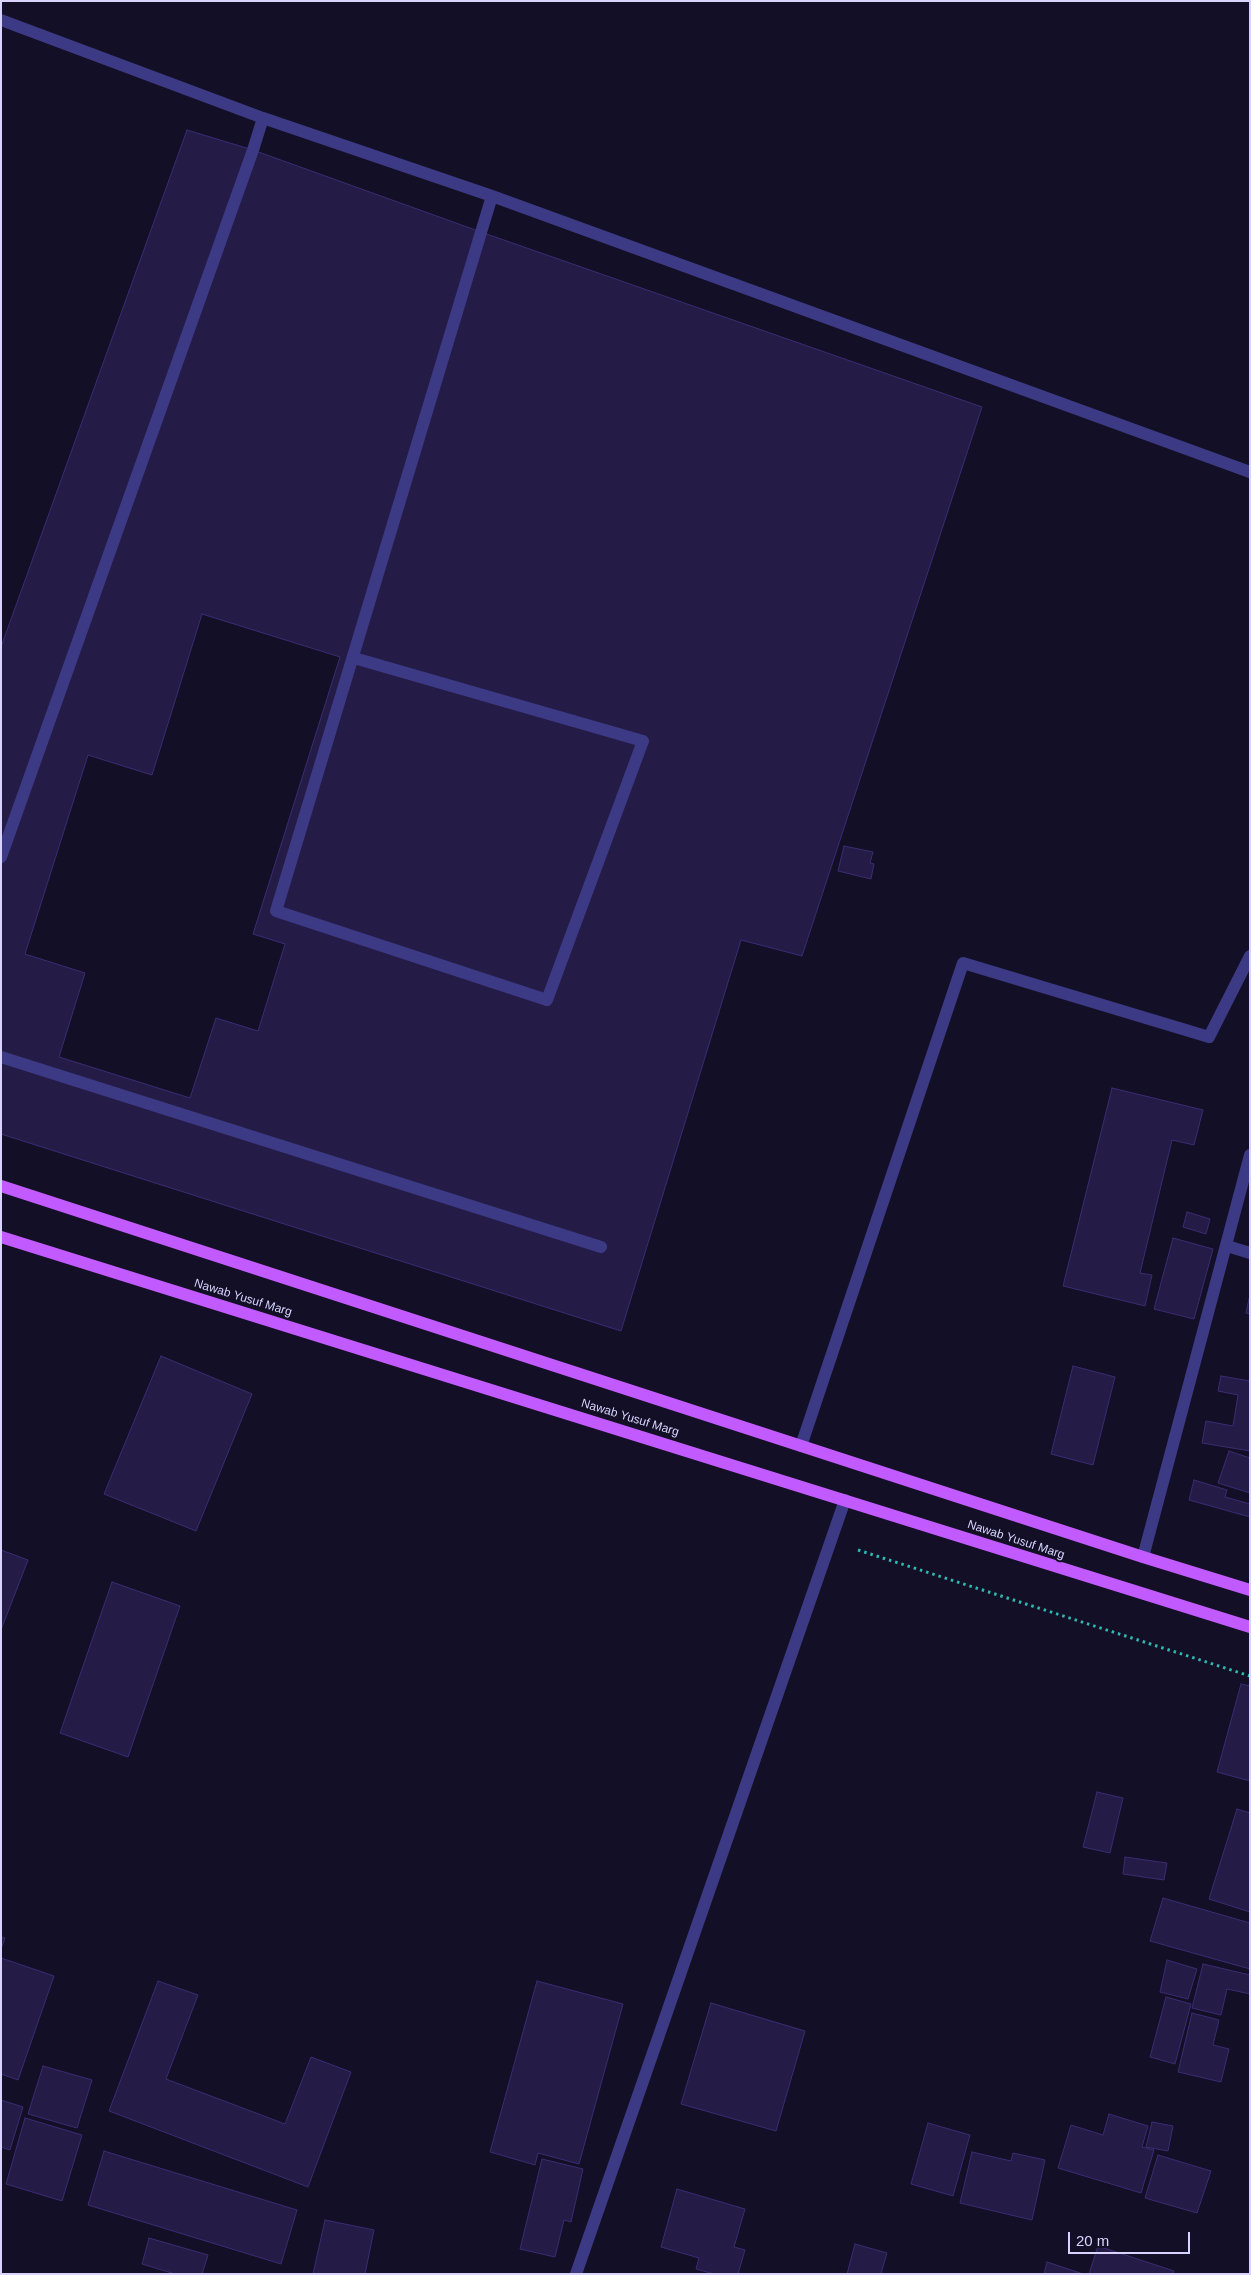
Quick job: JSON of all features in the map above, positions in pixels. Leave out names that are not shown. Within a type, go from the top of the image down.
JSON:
[{"type":"main road","points":[[1,1186],[1143,1558],[1250,1590]]},
{"type":"main road","name":"Nawab Yusuf Marg","points":[[1,1238],[1250,1627]]},
{"type":"street","points":[[1,20],[263,118],[492,196],[1250,472]]},
{"type":"street","points":[[1,856],[250,160],[263,118]]},
{"type":"street","points":[[354,658],[643,741],[547,1000],[276,911],[354,658],[492,196]]},
{"type":"street","points":[[801,1446],[963,963],[1209,1037],[1250,956]]},
{"type":"street","points":[[1,1057],[601,1247]]},
{"type":"street","points":[[1143,1558],[1250,1155]]},
{"type":"street","points":[[1227,1246],[1250,1253]]},
{"type":"street","points":[[576,2274],[845,1500]]},
{"type":"path","points":[[830,1541],[1250,1676]]},
{"type":"building","points":[[187,130],[253,150],[481,232],[982,407],[802,956],[741,940],[621,1331],[1,1134],[1,647]]},
{"type":"building","points":[[202,614],[340,657],[253,934],[285,944],[258,1031],[216,1018],[190,1098],[59,1057],[85,973],[25,954],[88,755],[152,775]]},
{"type":"building","points":[[844,846],[873,852],[870,863],[874,864],[871,879],[838,871]]},
{"type":"building","points":[[1112,1088],[1203,1110],[1194,1145],[1172,1140],[1140,1273],[1152,1275],[1145,1306],[1063,1286]]},
{"type":"building","points":[[1187,1212],[1210,1219],[1206,1234],[1183,1227]]},
{"type":"building","points":[[1173,1238],[1213,1249],[1194,1319],[1154,1309]]},
{"type":"building","points":[[1250,1299],[1250,1314],[1246,1313]]},
{"type":"building","points":[[161,1356],[252,1394],[196,1531],[104,1494]]},
{"type":"building","points":[[1073,1366],[1115,1377],[1093,1465],[1051,1454]]},
{"type":"building","points":[[1221,1376],[1250,1381],[1250,1451],[1202,1443],[1206,1421],[1233,1426],[1238,1395],[1218,1391]]},
{"type":"building","points":[[1229,1451],[1250,1458],[1250,1493],[1218,1483]]},
{"type":"building","points":[[1194,1480],[1227,1490],[1225,1497],[1250,1504],[1250,1517],[1189,1500]]},
{"type":"building","points":[[1,1550],[28,1560],[1,1630]]},
{"type":"building","points":[[112,1582],[180,1606],[128,1757],[60,1733]]},
{"type":"building","points":[[1241,1684],[1250,1686],[1250,1781],[1217,1772]]},
{"type":"building","points":[[1097,1792],[1123,1798],[1110,1853],[1083,1847]]},
{"type":"building","points":[[1237,1809],[1250,1813],[1250,1912],[1209,1899]]},
{"type":"building","points":[[1125,1857],[1167,1863],[1164,1880],[1123,1874]]},
{"type":"building","points":[[1163,1898],[1250,1923],[1250,1969],[1150,1941]]},
{"type":"building","points":[[1,1937],[5,1938],[1,1949]]},
{"type":"building","points":[[1,1958],[54,1976],[18,2080],[1,2074]]},
{"type":"building","points":[[1167,1960],[1197,1969],[1188,1999],[1160,1992]]},
{"type":"building","points":[[1203,1964],[1250,1975],[1250,1994],[1227,1989],[1221,2015],[1192,2008]]},
{"type":"building","points":[[158,1981],[198,1995],[166,2079],[285,2124],[311,2057],[351,2072],[308,2187],[109,2111]]},
{"type":"building","points":[[537,1981],[623,2004],[579,2164],[538,2153],[535,2165],[490,2152]]},
{"type":"building","points":[[1166,1997],[1191,2004],[1175,2064],[1150,2057]]},
{"type":"building","points":[[711,2003],[805,2031],[776,2131],[681,2104]]},
{"type":"building","points":[[1192,2013],[1219,2020],[1213,2045],[1229,2049],[1221,2082],[1178,2072]]},
{"type":"building","points":[[43,2066],[92,2080],[77,2128],[28,2114]]},
{"type":"building","points":[[1,2100],[23,2107],[10,2150],[1,2147]]},
{"type":"building","points":[[1109,2114],[1148,2126],[1142,2147],[1154,2150],[1141,2193],[1058,2168],[1071,2125],[1103,2135]]},
{"type":"building","points":[[25,2118],[82,2135],[62,2201],[6,2184]]},
{"type":"building","points":[[1152,2122],[1173,2126],[1168,2151],[1146,2147]]},
{"type":"building","points":[[928,2123],[970,2135],[953,2196],[911,2184]]},
{"type":"building","points":[[104,2151],[297,2210],[281,2264],[88,2205]]},
{"type":"building","points":[[972,2152],[1011,2161],[1013,2153],[1045,2160],[1032,2220],[960,2203]]},
{"type":"building","points":[[1158,2155],[1211,2171],[1197,2213],[1145,2198]]},
{"type":"building","points":[[542,2159],[583,2169],[571,2222],[564,2220],[555,2257],[520,2249]]},
{"type":"building","points":[[677,2189],[745,2209],[734,2247],[745,2250],[738,2274],[714,2274],[696,2269],[699,2258],[661,2247]]},
{"type":"building","points":[[325,2220],[374,2230],[365,2274],[313,2274]]},
{"type":"building","points":[[149,2238],[208,2255],[202,2274],[175,2274],[142,2264]]},
{"type":"building","points":[[855,2244],[887,2253],[881,2274],[847,2274]]},
{"type":"building","points":[[1098,2246],[1174,2271],[1173,2274],[1089,2274]]},
{"type":"building","points":[[1047,2262],[1083,2274],[1044,2274]]}]
